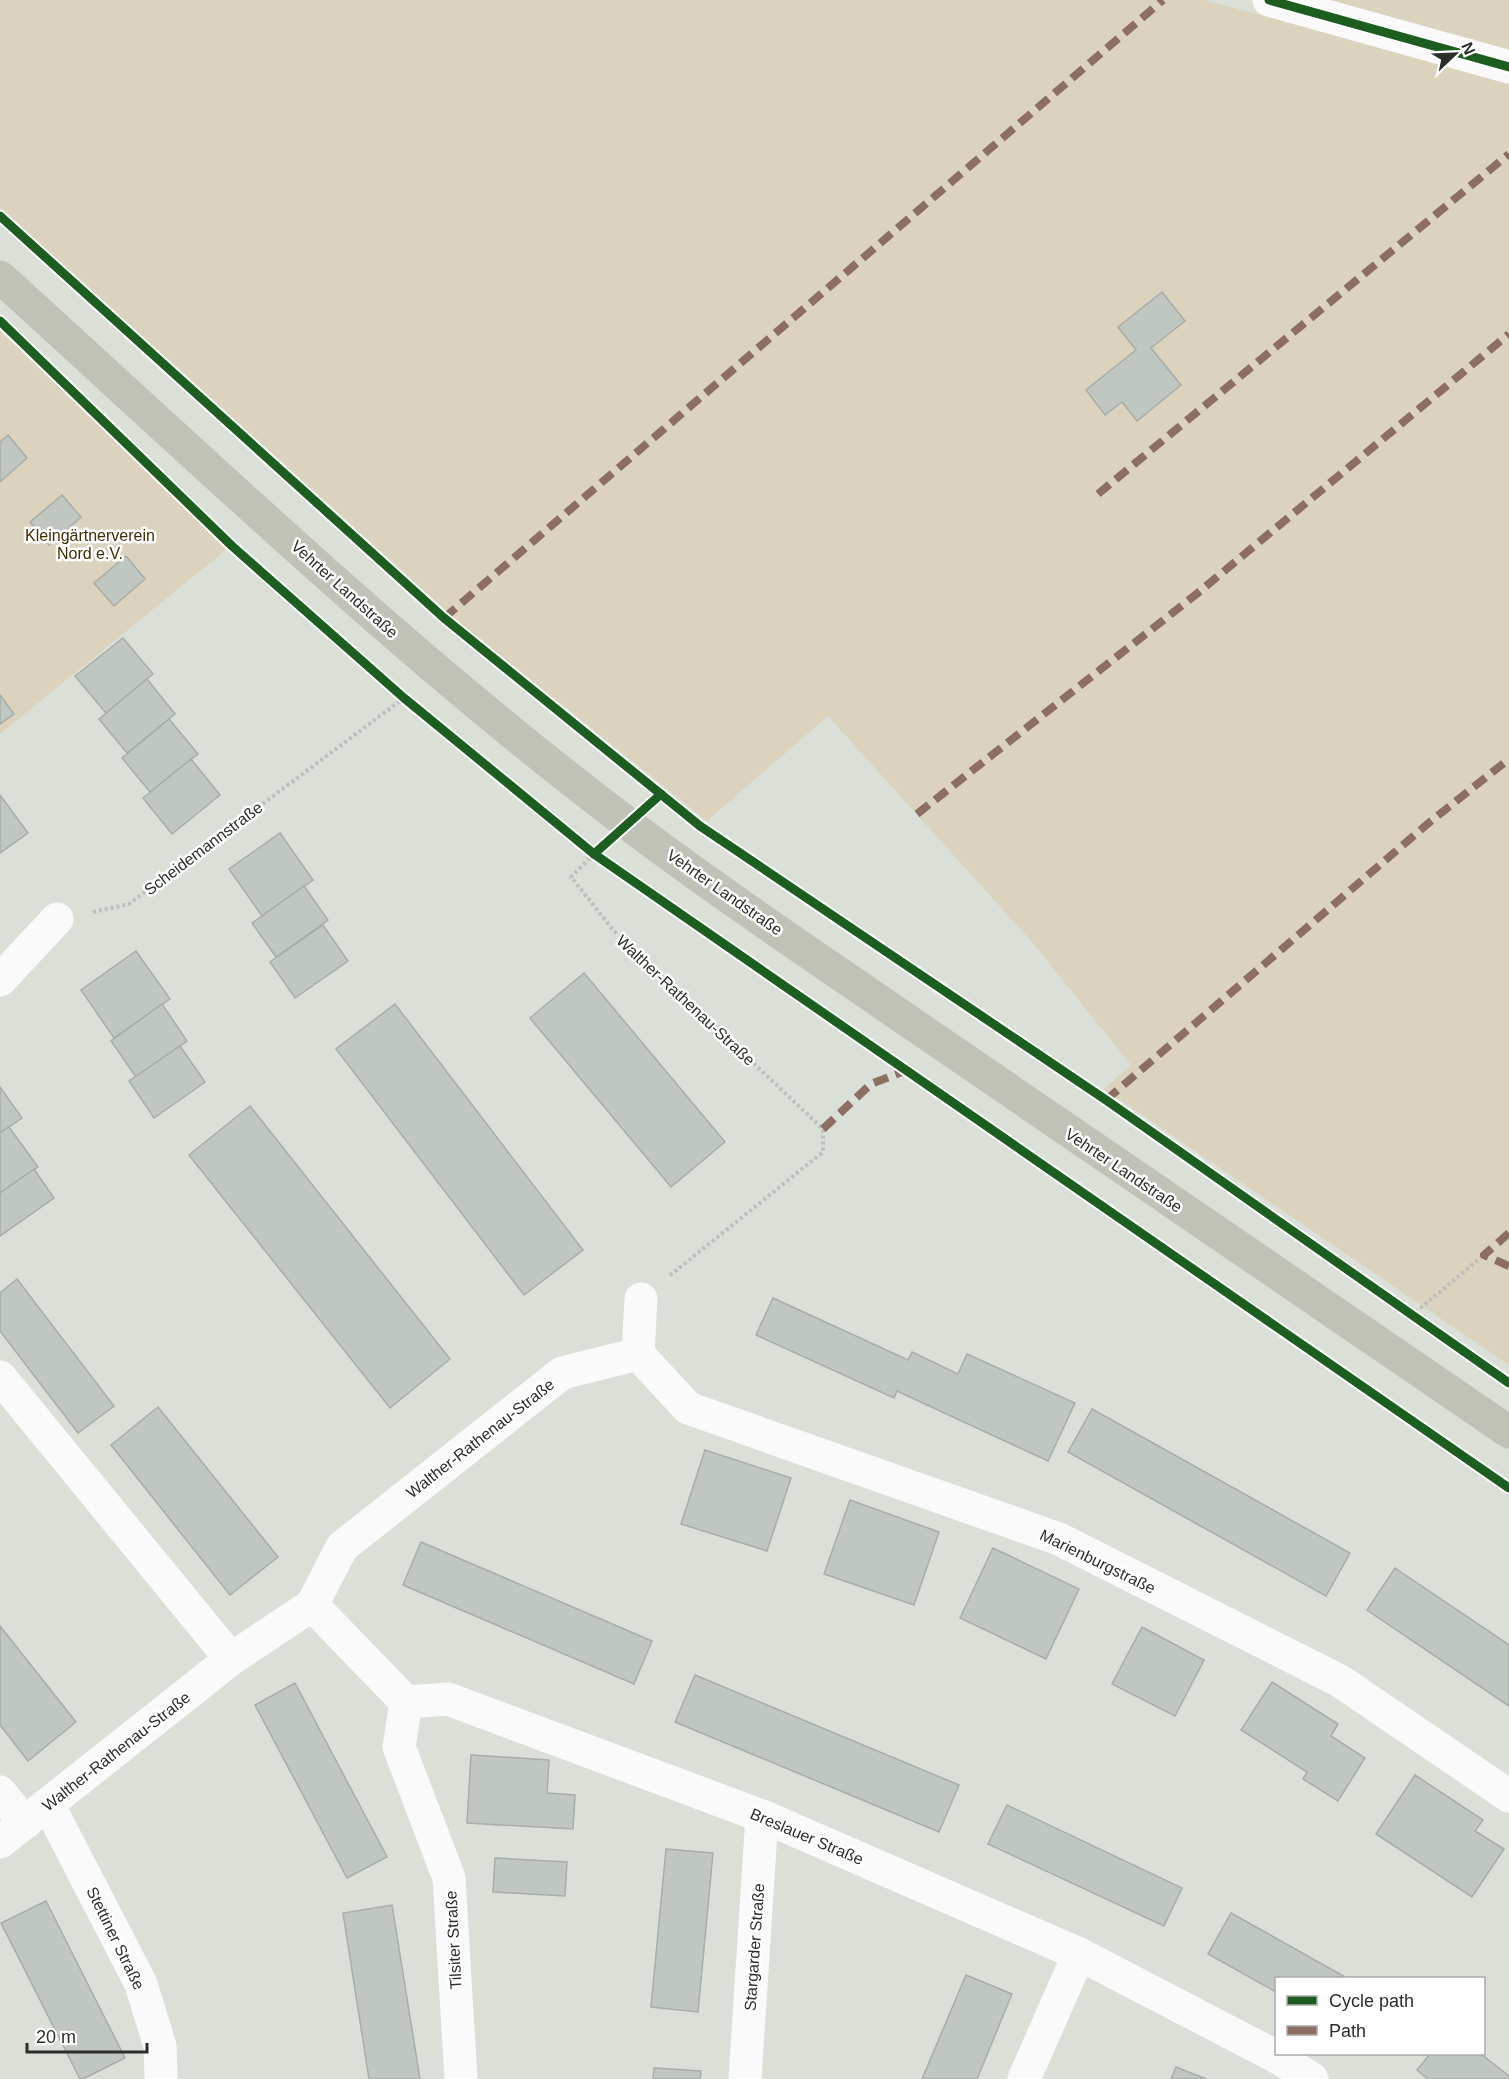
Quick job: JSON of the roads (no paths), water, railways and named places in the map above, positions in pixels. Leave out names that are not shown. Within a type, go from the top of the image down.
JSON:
[{"type":"main road","name":"Vehrter Landstraße","points":[[0,277],[272,525],[440,673],[628,823],[785,936],[1068,1132],[1509,1432]]},
{"type":"street","points":[[1269,0],[1509,67]]},
{"type":"street","points":[[0,980],[57,919]]},
{"type":"street","points":[[638,1354],[641,1299]]},
{"type":"street","name":"Walther-Rathenau-Straße","points":[[0,1842],[231,1659],[312,1605],[342,1547],[562,1373],[638,1354]]},
{"type":"street","name":"Marienburgstraße","points":[[638,1354],[688,1408],[1069,1544],[1340,1681],[1509,1796]]},
{"type":"street","points":[[0,1377],[231,1659]]},
{"type":"street","points":[[312,1605],[406,1702]]},
{"type":"street","name":"Breslauer Straße","points":[[406,1702],[448,1699],[762,1816],[1079,1954],[1275,2068],[1312,2079]]},
{"type":"street","name":"Tilsiter Straße","points":[[406,1702],[399,1747],[449,1878],[461,2079]]},
{"type":"street","name":"Stettiner Straße","points":[[0,1792],[37,1813],[141,1984],[160,2046],[161,2079]]},
{"type":"street","name":"Stargarder Straße","points":[[745,2079],[762,1816]]},
{"type":"street","points":[[1024,2079],[1079,1954]]},
{"type":"park label","name":"Kleingärtnerverein Nord e.V.","points":[[90,544]]}]
